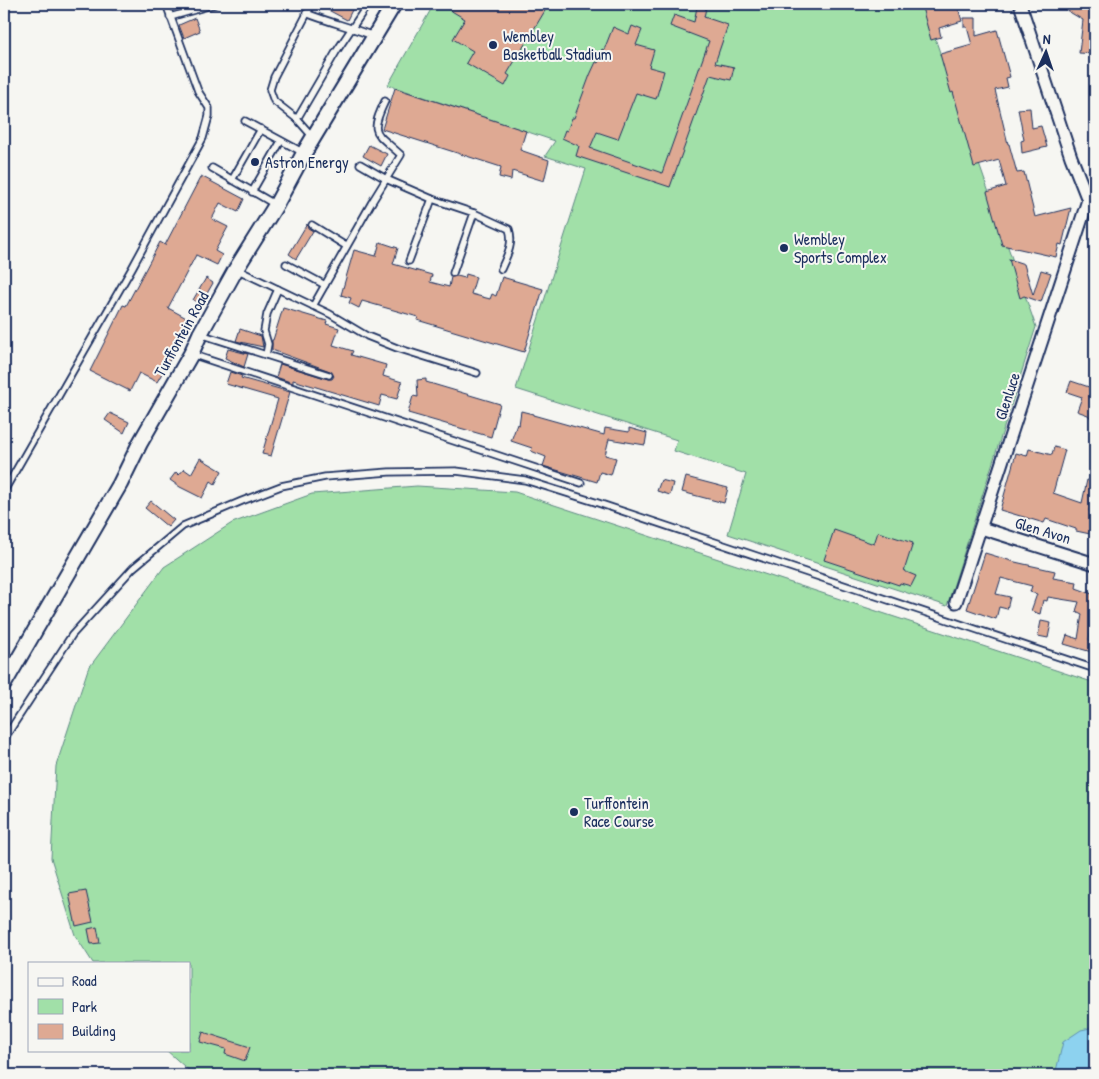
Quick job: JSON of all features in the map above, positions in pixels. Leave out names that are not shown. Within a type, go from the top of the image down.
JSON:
[{"type":"street","name":"Turffontein Road","points":[[4,684],[120,484],[140,443],[236,270],[394,4]]},
{"type":"street","points":[[1020,4],[1071,157],[1088,200],[1095,211]]},
{"type":"street","name":"Glenluce","points":[[956,602],[1088,200]]},
{"type":"street","name":"Glen Avon","points":[[981,528],[1095,564]]},
{"type":"lane","points":[[4,490],[132,268],[202,138],[209,116],[209,108],[198,91],[166,4]]},
{"type":"lane","points":[[170,18],[215,4]]},
{"type":"lane","points":[[312,4],[274,77],[270,90],[274,101],[297,119],[314,138]]},
{"type":"lane","points":[[297,119],[368,4]]},
{"type":"lane","points":[[306,13],[374,37]]},
{"type":"lane","points":[[313,306],[346,246],[401,155],[375,129],[376,121],[386,101]]},
{"type":"lane","points":[[245,120],[304,153]]},
{"type":"lane","points":[[232,180],[261,129]]},
{"type":"lane","points":[[252,192],[281,141]]},
{"type":"lane","points":[[360,164],[386,179],[432,199],[474,213],[508,229],[512,238],[501,269]]},
{"type":"lane","points":[[212,168],[276,205]]},
{"type":"lane","points":[[409,261],[432,199]]},
{"type":"lane","points":[[453,272],[474,213]]},
{"type":"lane","points":[[312,225],[346,246]]},
{"type":"lane","points":[[286,264],[325,285]]},
{"type":"lane","points":[[236,270],[313,306],[367,336],[397,348],[477,374]]},
{"type":"lane","points":[[266,355],[268,344],[264,331],[267,314],[278,289]]},
{"type":"lane","points":[[200,334],[329,375]]},
{"type":"lane","points":[[191,354],[581,482]]},
{"type":"lane","points":[[4,739],[72,635],[133,568],[183,526],[281,486],[325,477],[389,472],[456,471],[525,480],[1095,669]]},
{"type":"green space","name":"Wembley Sports Complex","points":[[434,4],[923,4],[1036,327],[947,606],[728,534],[746,474],[674,451],[677,440],[516,389],[586,169],[545,156],[555,141],[388,85]]},
{"type":"green space","name":"Turffontein Race Course","points":[[417,486],[515,492],[1095,683],[1095,1075],[194,1075],[168,1052],[190,1052],[190,962],[92,962],[75,935],[51,858],[56,766],[88,669],[164,567],[232,523],[312,494]]},
{"type":"water","points":[[1095,1027],[1095,1075],[1055,1075],[1063,1042],[1081,1030]]},
{"type":"building","points":[[317,4],[355,4],[347,20]]},
{"type":"building","name":"Wembley Basketball Stadium","points":[[440,4],[549,4],[507,74],[510,76],[505,86],[466,63],[473,51],[453,39],[465,19]]},
{"type":"building","points":[[921,4],[957,4],[962,21],[939,28],[941,37],[931,40]]},
{"type":"building","points":[[1056,4],[1095,5],[1095,54],[1079,53],[1083,20]]},
{"type":"building","points":[[697,7],[706,8],[704,17],[728,25],[715,63],[734,67],[731,80],[710,75],[670,187],[576,156],[579,146],[562,138],[565,130],[567,131],[572,118],[574,118],[590,75],[596,62],[598,63],[602,49],[604,50],[613,27],[629,34],[632,26],[642,30],[636,45],[654,50],[649,67],[664,71],[656,99],[636,93],[618,139],[597,132],[590,148],[662,173],[709,41],[670,26],[674,15],[694,22]]},
{"type":"building","points":[[195,18],[200,31],[184,38],[179,25]]},
{"type":"building","points":[[964,18],[976,18],[976,36],[997,30],[1010,77],[1006,78],[1008,87],[995,90],[1017,173],[1024,172],[1035,217],[1071,208],[1062,245],[1059,244],[1056,257],[1002,245],[987,192],[1006,186],[999,160],[974,167],[940,54],[972,45],[967,27],[964,27]]},
{"type":"building","points":[[395,88],[526,131],[520,150],[549,160],[544,181],[512,171],[511,180],[499,177],[501,167],[382,129]]},
{"type":"building","points":[[1030,108],[1032,128],[1041,126],[1047,147],[1022,153],[1021,141],[1024,140],[1018,109]]},
{"type":"building","points":[[369,145],[387,154],[381,166],[363,156]]},
{"type":"building","points":[[201,176],[244,199],[238,212],[220,203],[212,219],[228,227],[215,251],[222,255],[217,265],[196,255],[168,308],[192,321],[157,382],[139,373],[130,391],[90,371],[123,305],[126,306],[160,242],[165,245]]},
{"type":"building","points":[[307,224],[308,228],[313,231],[296,259],[289,254]]},
{"type":"building","points":[[380,242],[398,248],[393,264],[432,275],[430,282],[449,287],[451,277],[465,278],[466,274],[476,277],[471,294],[490,299],[492,294],[496,296],[502,277],[543,289],[524,352],[417,320],[418,317],[362,301],[359,308],[349,303],[351,298],[341,295],[354,250],[376,256]]},
{"type":"building","points":[[1009,259],[1024,264],[1033,295],[1041,270],[1051,273],[1041,302],[1024,296],[1020,298]]},
{"type":"building","points":[[206,278],[213,283],[201,304],[193,300]]},
{"type":"building","points":[[283,308],[327,321],[326,324],[339,328],[333,345],[353,351],[351,355],[386,365],[383,376],[402,382],[397,399],[382,395],[379,406],[293,380],[293,383],[276,377],[280,364],[328,379],[332,379],[334,376],[330,371],[272,350],[272,340]]},
{"type":"building","points":[[240,329],[261,336],[263,347],[236,341]]},
{"type":"building","points":[[228,349],[248,354],[244,367],[225,358]]},
{"type":"building","points":[[230,372],[242,376],[241,378],[290,392],[271,456],[262,454],[278,399],[226,384]]},
{"type":"building","points":[[426,379],[426,382],[500,404],[491,437],[408,413],[413,396],[418,397],[417,380]]},
{"type":"building","points":[[1071,381],[1092,388],[1089,397],[1095,400],[1095,423],[1088,415],[1077,411],[1082,397],[1067,392]]},
{"type":"building","points":[[521,411],[604,435],[605,428],[629,432],[629,428],[647,433],[645,445],[609,439],[605,455],[616,458],[611,475],[600,472],[597,482],[543,466],[546,457],[531,451],[532,448],[511,441],[517,424],[519,425]]},
{"type":"building","points":[[110,413],[129,422],[124,433],[105,420]]},
{"type":"building","points":[[1054,447],[1065,450],[1053,493],[1082,503],[1087,480],[1095,482],[1089,511],[1095,513],[1095,535],[1076,531],[1076,529],[1046,519],[1044,523],[1000,510],[1016,453],[1027,456],[1029,449],[1052,455]]},
{"type":"building","points":[[200,458],[222,471],[215,484],[211,481],[202,498],[170,480],[176,472],[179,475],[184,469],[191,474]]},
{"type":"building","points":[[686,477],[728,488],[724,503],[682,492]]},
{"type":"building","points":[[661,480],[673,483],[670,495],[657,491]]},
{"type":"building","points":[[151,501],[174,520],[168,527],[145,508]]},
{"type":"building","points":[[834,530],[874,544],[878,532],[913,543],[904,571],[916,576],[911,586],[900,583],[899,585],[824,560]]},
{"type":"building","points":[[985,553],[1055,571],[1053,578],[1077,582],[1076,588],[1095,595],[1095,612],[1091,623],[1089,640],[1095,642],[1095,653],[1064,644],[1067,635],[1078,639],[1082,614],[1076,611],[1079,602],[1048,597],[1047,601],[1043,600],[1040,614],[1031,611],[1037,594],[1030,592],[1032,586],[1001,578],[996,594],[1010,597],[1007,609],[999,607],[996,619],[967,609]]},
{"type":"building","points":[[1041,621],[1051,623],[1048,638],[1038,636]]},
{"type":"building","points":[[86,891],[93,922],[76,926],[69,894]]},
{"type":"building","points":[[97,927],[100,943],[91,944],[88,929]]},
{"type":"building","points":[[203,1032],[250,1047],[245,1061],[225,1054],[226,1049],[200,1042]]},
{"type":"place","name":"Wembley Basketball Stadium","points":[[493,45]]},
{"type":"place","name":"Astron Energy","points":[[255,162]]},
{"type":"place","name":"Wembley Sports Complex","points":[[784,248]]},
{"type":"place","name":"Turffontein Race Course","points":[[574,812]]}]
